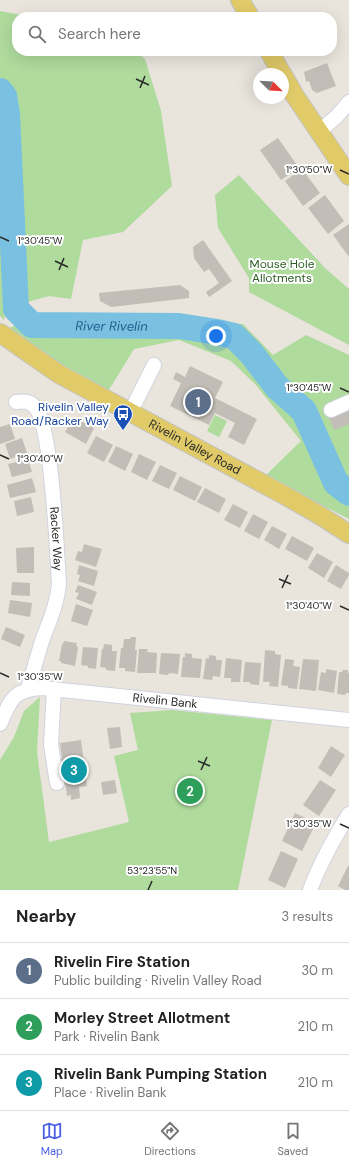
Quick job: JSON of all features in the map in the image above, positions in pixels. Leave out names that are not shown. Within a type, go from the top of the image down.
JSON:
[{"type":"main road","points":[[240,0],[247,12]]},
{"type":"main road","points":[[272,56],[279,68]]},
{"type":"main road","points":[[289,86],[349,176]]},
{"type":"main road","name":"Rivelin Valley Road","points":[[0,333],[59,374],[286,496],[349,534]]},
{"type":"street","points":[[319,132],[337,116],[349,102]]},
{"type":"street","points":[[130,413],[154,365]]},
{"type":"street","name":"Racker Way","points":[[16,402],[27,401],[35,407],[42,417],[53,501],[59,584],[53,614],[42,641],[28,688]]},
{"type":"street","points":[[331,410],[349,402]]},
{"type":"street","points":[[0,724],[11,700],[18,693],[28,688]]},
{"type":"street","name":"Rivelin Bank","points":[[28,688],[54,689],[349,720]]},
{"type":"street","points":[[54,689],[51,745],[57,783]]},
{"type":"street","points":[[310,890],[332,842],[349,814]]},
{"type":"green space","points":[[0,11],[12,13],[12,56],[142,56],[145,59],[161,111],[172,186],[123,232],[83,240],[71,299],[49,296],[6,308],[4,320],[0,316]]},
{"type":"green space","name":"Mouse Hole Allotments","points":[[239,175],[325,268],[349,289],[349,345],[249,292],[249,278],[218,228],[215,195]]},
{"type":"green space","points":[[42,314],[104,322],[190,321],[243,324],[273,355],[306,335],[349,355],[349,519],[265,476],[301,441],[255,384],[231,361],[179,340],[134,349],[107,393],[5,330]]},
{"type":"green space","points":[[215,415],[227,421],[219,437],[207,431]]},
{"type":"green space","points":[[40,697],[37,752],[49,842],[129,822],[114,756],[138,750],[130,713],[172,710],[272,720],[238,890],[0,890],[0,760],[14,737],[24,711]]},
{"type":"building","points":[[327,63],[336,86],[317,93],[312,90],[309,81],[306,82],[304,72]]},
{"type":"building","points":[[278,138],[299,168],[281,180],[260,150]]},
{"type":"building","points":[[302,169],[320,193],[303,206],[285,181]]},
{"type":"building","points":[[325,195],[344,221],[328,234],[308,208]]},
{"type":"building","points":[[349,224],[349,257],[333,235]]},
{"type":"building","points":[[203,240],[232,281],[209,297],[206,292],[219,283],[209,269],[204,272],[194,258],[193,247]]},
{"type":"building","points":[[180,285],[189,291],[189,298],[111,307],[100,301],[99,293]]},
{"type":"building","points":[[190,366],[223,382],[215,398],[257,419],[244,445],[228,437],[235,423],[215,413],[209,425],[170,406],[181,383],[173,379],[176,372],[185,377]]},
{"type":"building","points":[[349,410],[349,424],[334,430],[329,418]]},
{"type":"building","points":[[74,417],[94,428],[86,444],[65,432]]},
{"type":"building","points":[[10,424],[15,439],[0,444],[0,427]]},
{"type":"building","points":[[96,436],[113,445],[104,462],[87,453]]},
{"type":"building","points":[[22,438],[27,453],[10,459],[5,444]]},
{"type":"building","points":[[116,446],[133,454],[125,471],[108,462]]},
{"type":"building","points":[[139,454],[156,462],[147,480],[131,472]]},
{"type":"building","points":[[28,459],[32,472],[12,477],[8,464]]},
{"type":"building","points":[[160,465],[177,473],[169,489],[152,481]]},
{"type":"building","points":[[180,476],[202,487],[195,501],[173,490]]},
{"type":"building","points":[[32,478],[36,492],[10,498],[7,485]]},
{"type":"building","points":[[205,488],[226,499],[219,513],[197,502]]},
{"type":"building","points":[[31,497],[34,512],[17,516],[14,501]]},
{"type":"building","points":[[233,504],[248,512],[240,528],[224,520]]},
{"type":"building","points":[[253,514],[268,522],[259,539],[244,531]]},
{"type":"building","points":[[272,526],[287,534],[279,549],[264,540]]},
{"type":"building","points":[[292,536],[314,548],[307,561],[285,549]]},
{"type":"building","points":[[84,544],[102,549],[96,567],[75,560],[78,551],[82,552]]},
{"type":"building","points":[[34,547],[34,573],[17,573],[16,548]]},
{"type":"building","points":[[317,553],[333,562],[324,578],[308,568]]},
{"type":"building","points":[[79,565],[98,571],[94,586],[78,581],[80,575],[77,574]]},
{"type":"building","points":[[336,565],[349,573],[341,589],[327,581]]},
{"type":"building","points":[[12,582],[30,583],[30,596],[11,595]]},
{"type":"building","points":[[78,585],[97,592],[92,605],[76,599],[79,593],[75,592]]},
{"type":"building","points":[[10,600],[32,603],[30,617],[8,613]]},
{"type":"building","points":[[76,604],[93,610],[87,626],[71,621]]},
{"type":"building","points":[[6,627],[25,635],[20,647],[1,639]]},
{"type":"building","points":[[131,637],[136,637],[135,650],[137,650],[135,672],[125,671],[125,668],[119,668],[121,648],[123,648],[124,639],[130,639]]},
{"type":"building","points":[[64,641],[77,643],[76,646],[78,647],[75,666],[61,663],[61,661],[59,661],[62,644]]},
{"type":"building","points":[[104,644],[112,645],[112,651],[117,651],[115,671],[106,670],[106,668],[100,667]]},
{"type":"building","points":[[83,647],[98,648],[96,669],[81,665]]},
{"type":"building","points":[[139,649],[148,649],[147,652],[157,653],[156,673],[137,673]]},
{"type":"building","points":[[265,650],[275,651],[275,654],[281,655],[278,687],[269,686],[270,682],[263,682]]},
{"type":"building","points":[[161,653],[180,654],[178,674],[159,674]]},
{"type":"building","points":[[185,653],[192,654],[192,658],[202,659],[200,678],[181,677],[183,657],[185,657]]},
{"type":"building","points":[[209,655],[216,656],[216,660],[222,660],[220,677],[213,676],[212,680],[203,679],[206,658],[209,659]]},
{"type":"building","points":[[226,658],[242,660],[240,682],[231,682],[231,678],[224,678]]},
{"type":"building","points":[[285,659],[294,660],[293,666],[300,667],[297,689],[288,688],[288,686],[281,685]]},
{"type":"building","points":[[303,659],[319,660],[316,691],[299,689]]},
{"type":"building","points":[[245,662],[261,663],[259,685],[250,684],[250,682],[243,682]]},
{"type":"building","points":[[326,669],[337,671],[334,693],[318,690],[321,672],[326,673]]},
{"type":"building","points":[[343,670],[348,670],[349,673],[349,693],[346,693],[345,695],[337,694],[339,672],[342,672]]},
{"type":"building","points":[[120,727],[122,747],[110,749],[107,728]]},
{"type":"building","points":[[81,740],[87,786],[79,787],[80,798],[71,800],[71,795],[67,796],[64,774],[61,774],[60,770],[63,770],[62,763],[60,764],[59,759],[62,759],[60,743]]},
{"type":"building","points":[[331,746],[345,755],[331,777],[318,768]]},
{"type":"building","points":[[115,780],[117,793],[103,795],[101,782]]},
{"type":"building","points":[[320,780],[336,790],[319,816],[303,805]]},
{"type":"building","points":[[295,813],[316,823],[302,851],[282,841]]},
{"type":"building","points":[[281,851],[298,859],[285,888],[268,880]]},
{"type":"building","points":[[348,866],[349,890],[345,890],[338,886]]},
{"type":"waterway","name":"River Rivelin","points":[[0,91],[4,96],[7,114],[16,309],[32,325],[179,326],[234,336],[251,353],[277,387],[304,411],[336,483],[349,493]]},
{"type":"place","name":"Rivelin Fire Station","points":[[198,402]]},
{"type":"place","name":"Rivelin Valley Road/Racker Way","points":[[123,431]]},
{"type":"place","name":"Rivelin Bank Pumping Station","points":[[74,770]]},
{"type":"place","name":"Morley Street Allotment","points":[[190,791]]}]
